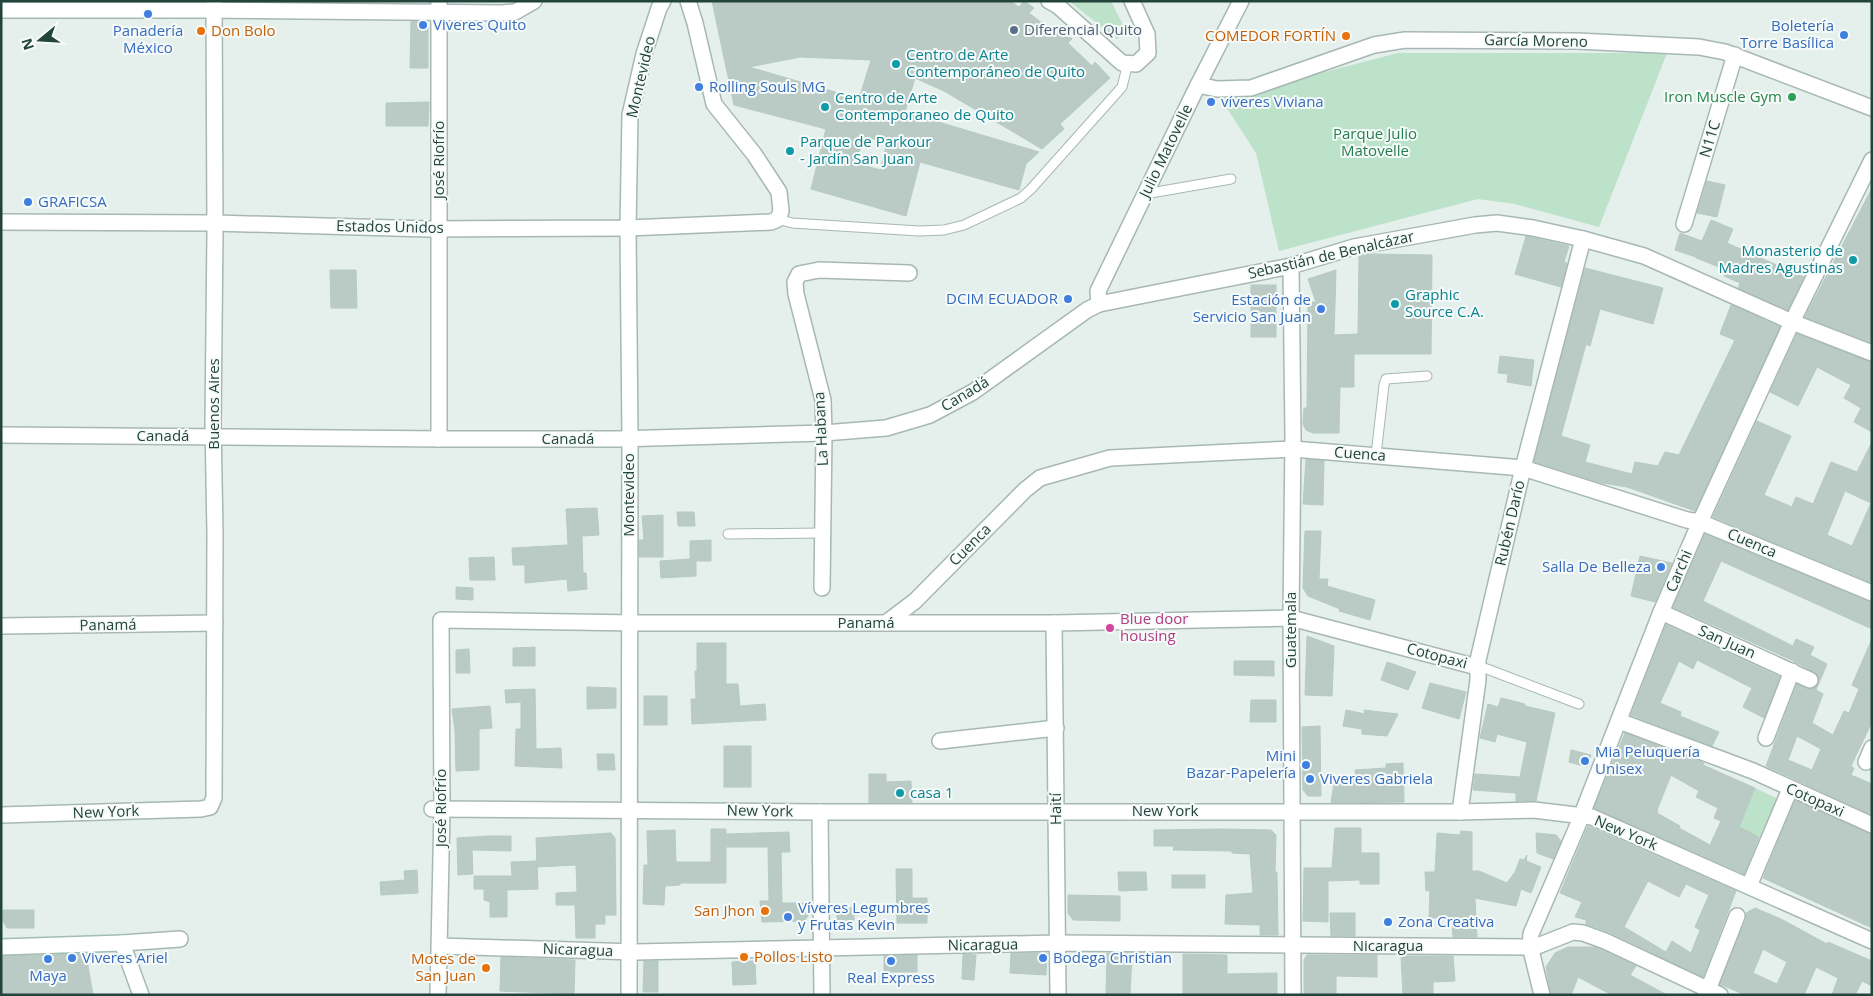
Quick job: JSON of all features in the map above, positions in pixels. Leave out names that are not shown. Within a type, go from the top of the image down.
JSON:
[{"type":"street","points":[[1,10],[214,6],[439,7],[502,13],[514,12],[534,1]]},
{"type":"street","name":"Montevideo","points":[[629,995],[630,438],[628,228],[630,115],[644,54],[658,8],[663,1]]},
{"type":"street","points":[[688,1],[714,104],[754,154],[779,192],[781,211],[778,219]]},
{"type":"street","points":[[1049,1],[1058,6],[1122,63],[1136,64],[1148,53],[1147,34],[1132,1]]},
{"type":"street","name":"Julio Matovelle","points":[[1099,304],[1098,291],[1241,1]]},
{"type":"street","name":"Buenos Aires","points":[[210,807],[214,798],[215,623],[214,6]]},
{"type":"street","name":"José Riofrío","points":[[439,7],[439,439]]},
{"type":"street","name":"García Moreno","points":[[1198,85],[1216,89],[1251,88],[1374,45],[1405,40],[1577,41],[1700,48],[1735,55],[1872,108]]},
{"type":"street","name":"N11C","points":[[1684,224],[1735,55]]},
{"type":"street","name":"Carchi","points":[[1542,995],[1530,946],[1531,934],[1700,522],[1792,322],[1872,160]]},
{"type":"street","name":"Estados Unidos","points":[[1,222],[215,223],[438,229],[628,228],[771,222],[778,219]]},
{"type":"street","name":"Sebastián de Benalcázar","points":[[1099,304],[1291,266],[1354,247],[1475,224],[1506,224],[1584,239],[1644,256],[1792,322],[1872,353]]},
{"type":"street","name":"Rubén Darío","points":[[1460,812],[1478,680],[1477,667],[1523,468],[1584,239]]},
{"type":"street","name":"Guatemala","points":[[1291,266],[1293,995]]},
{"type":"street","name":"La Habana","points":[[822,588],[823,400],[796,294],[795,282],[799,274],[819,270],[909,273]]},
{"type":"street","name":"Canadá","points":[[1,435],[439,439],[630,438],[824,433],[886,428],[930,415],[973,392],[1087,310],[1099,304]]},
{"type":"street","name":"Cuenca","points":[[886,623],[914,601],[1025,490],[1040,478],[1110,458],[1293,449],[1523,468],[1687,520],[1700,522],[1872,593]]},
{"type":"street","name":"San Juan","points":[[1662,612],[1810,680]]},
{"type":"street","name":"Panamá","points":[[441,620],[629,623],[1054,623],[1291,618]]},
{"type":"street","name":"Cotopaxi","points":[[1291,618],[1477,667]]},
{"type":"street","name":"José Riofrío","points":[[438,995],[440,946],[437,809],[441,620]]},
{"type":"street","name":"Panamá","points":[[1,626],[215,623]]},
{"type":"street","name":"Haití","points":[[1054,623],[1058,995]]},
{"type":"street","points":[[1766,738],[1792,671]]},
{"type":"street","name":"Cotopaxi","points":[[1619,721],[1753,771],[1872,825]]},
{"type":"street","points":[[940,741],[1056,728]]},
{"type":"street","points":[[1749,886],[1790,789]]},
{"type":"street","name":"New York","points":[[1,815],[201,809],[210,807]]},
{"type":"street","name":"New York","points":[[437,809],[820,812],[1460,812],[1534,810],[1592,817],[1872,941]]},
{"type":"street","points":[[820,812],[822,995]]},
{"type":"street","points":[[1711,993],[1736,916]]},
{"type":"street","name":"Nicaragua","points":[[440,946],[628,951],[1058,943],[1293,946],[1538,946],[1573,932],[1583,933],[1605,941],[1711,993]]},
{"type":"street","points":[[1,948],[180,939]]},
{"type":"street","points":[[122,943],[141,995]]},
{"type":"lane","points":[[778,219],[792,223],[918,231],[944,230],[964,225],[1021,198],[1031,189],[1122,87],[1126,71],[1122,63]]},
{"type":"lane","points":[[1145,194],[1231,179]]},
{"type":"lane","points":[[1376,455],[1386,379],[1427,376]]},
{"type":"lane","points":[[728,534],[822,533]]},
{"type":"lane","name":"Cotopaxi","points":[[1477,667],[1580,704]]},
{"type":"green space","points":[[1069,1],[1111,1],[1126,31],[1117,39]]},
{"type":"green space","name":"Parque Julio Matovelle","points":[[1398,53],[1667,53],[1599,227],[1515,204],[1478,199],[1279,251],[1256,153],[1221,99]]},
{"type":"green space","points":[[1755,788],[1778,799],[1760,837],[1738,829]]},
{"type":"building","name":"Centro de Arte Contemporaneo de Quito","points":[[712,1],[1010,1],[1019,7],[1024,1],[1034,8],[1029,13],[1056,34],[1059,29],[1072,39],[1068,43],[1092,66],[1095,62],[1110,78],[1060,124],[1064,129],[1042,149],[944,91],[915,78],[905,112],[1039,152],[1026,164],[1019,190],[920,162],[906,216],[811,189],[826,129],[734,105]],"holes":[[[800,57],[871,60],[859,99],[749,67]],[[864,136],[887,143],[880,170],[856,163]]]},
{"type":"building","points":[[411,21],[423,22],[428,27],[428,68],[410,68]]},
{"type":"building","points":[[429,102],[428,126],[386,126],[386,103]]},
{"type":"building","points":[[1707,181],[1725,185],[1717,217],[1697,213]]},
{"type":"building","name":"Monasterio de Madres Agustinas","points":[[1872,188],[1872,343],[1805,317]]},
{"type":"building","points":[[1711,220],[1733,229],[1727,243],[1804,277],[1788,310],[1738,288],[1740,283],[1724,276],[1727,270],[1675,250],[1680,233],[1702,241]]},
{"type":"building","points":[[1526,236],[1569,246],[1564,262],[1567,263],[1561,287],[1515,274]]},
{"type":"building","points":[[1369,254],[1432,255],[1431,354],[1354,354],[1354,387],[1340,387],[1339,433],[1313,433],[1306,430],[1303,424],[1304,408],[1307,408],[1308,302],[1316,302],[1308,279],[1336,270],[1334,335],[1358,334],[1359,256]]},
{"type":"building","points":[[1585,268],[1663,288],[1653,324],[1600,309],[1590,346],[1586,344],[1561,436],[1590,445],[1585,462],[1632,474],[1635,462],[1658,466],[1665,452],[1679,455],[1735,340],[1720,334],[1731,305],[1780,327],[1695,511],[1627,487],[1602,483],[1534,462]]},
{"type":"building","points":[[330,270],[356,270],[357,308],[331,308]]},
{"type":"building","points":[[1251,285],[1276,285],[1276,337],[1251,337]]},
{"type":"building","points":[[1797,334],[1872,362],[1872,432],[1854,422],[1861,408],[1844,398],[1851,385],[1817,367],[1798,406],[1770,392]]},
{"type":"building","points":[[1500,356],[1534,360],[1531,386],[1507,382],[1508,374],[1498,373]]},
{"type":"building","points":[[1757,421],[1791,436],[1764,495],[1792,507],[1796,497],[1813,504],[1831,462],[1857,472],[1872,442],[1872,583],[1713,517]],"holes":[[[1845,491],[1871,503],[1852,546],[1827,535]]]},
{"type":"building","points":[[1306,459],[1324,461],[1323,505],[1303,504]]},
{"type":"building","points":[[597,508],[599,535],[582,536],[583,573],[586,573],[587,589],[568,591],[567,579],[525,583],[525,565],[513,565],[512,548],[568,545],[566,509]]},
{"type":"building","points":[[677,512],[694,512],[695,526],[678,526]]},
{"type":"building","points":[[663,515],[663,557],[639,557],[639,540],[644,540],[642,516]]},
{"type":"building","points":[[1305,531],[1321,531],[1319,579],[1328,579],[1327,586],[1375,600],[1370,620],[1339,611],[1340,609],[1308,596],[1303,588]]},
{"type":"building","points":[[1705,534],[1872,602],[1872,629],[1721,561],[1703,601],[1793,646],[1796,639],[1814,647],[1810,655],[1827,664],[1816,690],[1823,694],[1812,723],[1833,735],[1844,711],[1849,713],[1859,689],[1852,685],[1872,639],[1872,722],[1851,766],[1854,768],[1851,775],[1872,784],[1872,815],[1766,766],[1797,684],[1811,689],[1818,684],[1819,679],[1814,672],[1796,662],[1673,607]],"holes":[[[1797,736],[1821,749],[1812,770],[1788,760]]]},
{"type":"building","points":[[711,540],[711,561],[696,561],[696,576],[661,578],[660,561],[690,559],[690,541]]},
{"type":"building","points":[[1640,556],[1672,563],[1655,602],[1631,596]]},
{"type":"building","points":[[494,557],[495,580],[470,580],[469,558]]},
{"type":"building","points":[[456,587],[473,588],[473,600],[456,599]]},
{"type":"building","points":[[1666,625],[1780,677],[1764,718],[1743,707],[1752,688],[1697,660],[1693,669],[1679,661],[1660,703],[1681,712],[1680,716],[1719,732],[1712,746],[1631,715]]},
{"type":"building","points":[[1307,636],[1334,646],[1332,696],[1305,695]]},
{"type":"building","points":[[697,643],[726,643],[726,684],[738,684],[740,706],[765,704],[766,720],[692,724],[691,699],[696,699]]},
{"type":"building","points":[[535,647],[535,666],[513,666],[513,648]]},
{"type":"building","points":[[469,649],[470,673],[456,673],[456,650]]},
{"type":"building","points":[[1234,661],[1274,661],[1274,676],[1234,675]]},
{"type":"building","points":[[1387,662],[1416,672],[1408,690],[1381,680]]},
{"type":"building","points":[[1430,683],[1466,692],[1459,719],[1422,708]]},
{"type":"building","points":[[587,687],[616,688],[616,708],[587,709]]},
{"type":"building","points":[[535,689],[536,749],[561,748],[562,768],[515,766],[516,729],[521,729],[521,702],[506,703],[505,690]]},
{"type":"building","points":[[644,696],[667,696],[667,725],[644,725]]},
{"type":"building","points":[[1501,698],[1555,713],[1536,801],[1516,801],[1516,793],[1473,790],[1475,774],[1520,777],[1527,742],[1497,734],[1495,742],[1480,738],[1488,704],[1498,707]]},
{"type":"building","points":[[1251,700],[1276,700],[1276,722],[1250,722]]},
{"type":"building","points":[[490,706],[492,728],[479,729],[479,770],[456,771],[455,730],[452,709]]},
{"type":"building","points":[[1346,710],[1365,714],[1364,710],[1398,714],[1387,736],[1362,734],[1362,729],[1343,726]]},
{"type":"building","points":[[1320,726],[1321,796],[1308,796],[1303,790],[1302,727]]},
{"type":"building","points":[[1625,733],[1704,763],[1703,765],[1755,788],[1739,827],[1759,837],[1744,874],[1594,808]],"holes":[[[1671,775],[1699,791],[1696,797],[1718,808],[1714,818],[1721,821],[1710,845],[1657,813]]]},
{"type":"building","points":[[724,746],[751,746],[751,787],[724,787]]},
{"type":"building","points":[[1571,750],[1591,755],[1587,767],[1569,762]]},
{"type":"building","points":[[597,754],[614,754],[615,770],[598,770]]},
{"type":"building","points":[[1403,763],[1404,802],[1331,803],[1335,777],[1356,776],[1355,770],[1386,768],[1386,764]]},
{"type":"building","points":[[869,774],[886,774],[886,782],[911,781],[912,803],[869,803]]},
{"type":"building","points":[[1795,800],[1872,834],[1872,928],[1763,878]]},
{"type":"building","points":[[1588,826],[1736,891],[1703,977],[1609,932],[1586,924],[1586,920],[1575,917],[1582,902],[1560,893]],"holes":[[[1648,881],[1679,897],[1686,884],[1709,895],[1695,927],[1700,930],[1691,953],[1672,941],[1666,952],[1624,927]]]},
{"type":"building","points":[[1335,828],[1361,828],[1361,853],[1379,853],[1379,884],[1360,884],[1360,880],[1328,881],[1328,922],[1303,921],[1304,868],[1332,868]]},
{"type":"building","points":[[711,829],[726,829],[726,834],[789,832],[790,852],[781,852],[782,903],[808,903],[808,916],[804,921],[762,922],[760,901],[769,901],[768,847],[726,847],[726,883],[680,883],[680,885],[665,886],[664,905],[643,904],[644,865],[648,865],[647,831],[675,830],[676,862],[711,862]]},
{"type":"building","points":[[1154,830],[1271,830],[1276,835],[1275,872],[1277,872],[1278,935],[1260,935],[1260,925],[1225,924],[1226,895],[1253,893],[1250,854],[1232,853],[1232,851],[1173,850],[1174,846],[1154,846]]},
{"type":"building","points":[[1461,831],[1472,832],[1472,871],[1479,871],[1507,883],[1515,872],[1520,859],[1524,860],[1527,855],[1526,861],[1541,867],[1531,893],[1521,889],[1516,906],[1475,898],[1477,937],[1453,937],[1452,918],[1429,918],[1430,890],[1426,891],[1425,872],[1435,872],[1437,833],[1460,835]]},
{"type":"building","points":[[611,833],[615,838],[616,915],[605,915],[605,924],[595,924],[595,938],[576,938],[575,905],[556,905],[556,893],[577,892],[576,865],[537,867],[536,838]]},
{"type":"building","points":[[1536,833],[1556,835],[1561,841],[1553,859],[1537,853]]},
{"type":"building","points":[[511,836],[511,851],[472,850],[473,874],[458,875],[457,838]]},
{"type":"building","points":[[537,861],[538,889],[507,890],[507,917],[490,917],[490,902],[484,900],[484,889],[474,889],[474,876],[512,876],[511,862]]},
{"type":"building","points":[[896,869],[912,869],[912,898],[927,898],[927,923],[897,923]]},
{"type":"building","points":[[417,870],[418,893],[381,895],[380,882],[405,880],[404,871]]},
{"type":"building","points":[[1118,872],[1146,872],[1147,890],[1119,891]]},
{"type":"building","points":[[1172,875],[1205,875],[1205,888],[1172,888]]},
{"type":"building","points":[[1068,895],[1120,896],[1120,921],[1073,920],[1068,913]]},
{"type":"building","points":[[837,908],[854,908],[854,920],[837,920]]},
{"type":"building","points":[[1755,908],[1781,919],[1827,944],[1828,942],[1872,961],[1872,986],[1862,981],[1855,995],[1832,995],[1838,978],[1816,967],[1804,995],[1745,995],[1720,984],[1746,919],[1746,913]],"holes":[[[1763,949],[1787,962],[1777,984],[1753,973]]]},
{"type":"building","points":[[3,910],[34,910],[34,928],[7,928],[3,921]]},
{"type":"building","points":[[1330,913],[1355,913],[1355,936],[1331,936]]},
{"type":"building","points":[[1568,947],[1595,947],[1636,966],[1630,975],[1667,995],[1612,995],[1578,977],[1571,995],[1551,995],[1546,967],[1555,953]]},
{"type":"building","points":[[1011,953],[1047,953],[1046,975],[1010,973]]},
{"type":"building","points":[[1107,953],[1132,954],[1130,995],[1106,995]]},
{"type":"building","points":[[86,954],[93,995],[1,995],[1,956]]},
{"type":"building","points":[[963,954],[976,955],[974,980],[962,979]]},
{"type":"building","points":[[1183,954],[1227,955],[1227,974],[1277,973],[1277,995],[1183,995]]},
{"type":"building","points":[[917,955],[917,972],[884,972],[884,956]]},
{"type":"building","points":[[1307,955],[1377,955],[1377,977],[1336,976],[1336,994],[1304,994],[1304,960]]},
{"type":"building","points":[[1401,956],[1453,956],[1455,981],[1433,982],[1433,995],[1403,995]]},
{"type":"building","points":[[501,957],[575,960],[574,994],[500,991]]},
{"type":"building","points":[[644,961],[658,961],[658,992],[643,992]]},
{"type":"building","points":[[755,961],[756,984],[733,985],[732,962]]},
{"type":"place","name":"Panadería México","points":[[148,14]]},
{"type":"place","name":"Viveres Quito","points":[[423,25]]},
{"type":"place","name":"Diferencial Quito","points":[[1014,30]]},
{"type":"place","name":"Don Bolo","points":[[201,31]]},
{"type":"place","name":"Boletería Torre Basílica","points":[[1844,35]]},
{"type":"place","name":"COMEDOR FORTÍN","points":[[1346,36]]},
{"type":"place","name":"Centro de Arte Contemporáneo de Quito","points":[[896,64]]},
{"type":"place","name":"Rolling Souls MG","points":[[699,87]]},
{"type":"place","name":"Iron Muscle Gym","points":[[1792,97]]},
{"type":"place","name":"víveres Viviana","points":[[1211,102]]},
{"type":"place","name":"Centro de Arte Contemporaneo de Quito","points":[[825,107]]},
{"type":"place","name":"Parque de Parkour - Jardín San Juan","points":[[790,151]]},
{"type":"place","name":"GRAFICSA","points":[[28,202]]},
{"type":"place","name":"Monasterio de Madres Agustinas","points":[[1853,260]]},
{"type":"place","name":"DCIM ECUADOR","points":[[1068,299]]},
{"type":"place","name":"Graphic Source C.A.","points":[[1395,304]]},
{"type":"place","name":"Estación de Servicio San Juan","points":[[1321,309]]},
{"type":"place","name":"Salla De Belleza","points":[[1661,567]]},
{"type":"place","name":"Blue door housing","points":[[1110,628]]},
{"type":"place","name":"Mia Peluquería Unisex","points":[[1585,761]]},
{"type":"place","name":"Mini Bazar-Papelería","points":[[1306,765]]},
{"type":"place","name":"Viveres Gabriela","points":[[1310,779]]},
{"type":"place","name":"casa 1","points":[[900,793]]},
{"type":"place","name":"San Jhon","points":[[765,911]]},
{"type":"place","name":"Víveres Legumbres y Frutas Kevin","points":[[788,917]]},
{"type":"place","name":"Zona Creativa","points":[[1388,922]]},
{"type":"place","name":"Pollos Listo","points":[[744,957]]},
{"type":"place","name":"Viveres Ariel","points":[[72,958]]},
{"type":"place","name":"Bodega Christian","points":[[1043,958]]},
{"type":"place","name":"Maya","points":[[48,959]]},
{"type":"place","name":"Real Express","points":[[891,961]]},
{"type":"place","name":"Motes de San Juan","points":[[486,968]]}]
